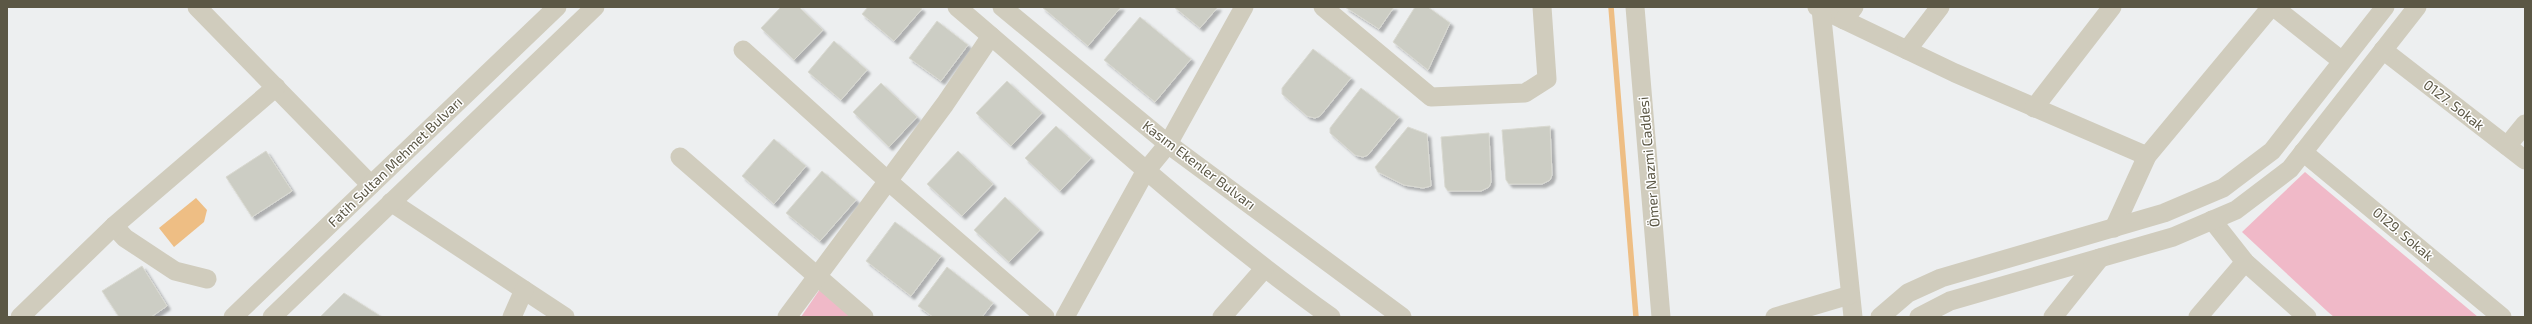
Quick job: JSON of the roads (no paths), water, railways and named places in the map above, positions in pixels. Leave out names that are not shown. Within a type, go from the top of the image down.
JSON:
[{"type":"street","points":[[197,7],[371,185]]},
{"type":"street","name":"Fatih Sultan Mehmet Bulvarı","points":[[232,317],[557,7]]},
{"type":"street","name":"Fatih Sultan Mehmet Bulvarı","points":[[272,317],[595,7]]},
{"type":"street","points":[[957,7],[1145,172],[1264,269],[1332,317]]},
{"type":"street","name":"Kasım Ekenler Bulvarı","points":[[1002,7],[1168,144],[1402,317]]},
{"type":"street","points":[[1066,317],[1145,172],[1168,144],[1244,7]]},
{"type":"street","points":[[1323,7],[1432,96],[1525,93],[1546,79],[1542,7]]},
{"type":"street","name":"Ömer Nazmi Caddesi","points":[[1636,7],[1661,317]]},
{"type":"street","points":[[1907,50],[1940,7]]},
{"type":"street","points":[[2034,108],[2112,7]]},
{"type":"street","points":[[2114,228],[2147,156],[2270,7]]},
{"type":"street","points":[[2274,7],[2342,61]]},
{"type":"street","points":[[1880,317],[1908,293],[1941,278],[2164,213],[2223,188],[2272,151],[2385,7]]},
{"type":"street","points":[[1919,317],[1950,301],[2173,237],[2236,210],[2290,169],[2417,7]]},
{"type":"street","points":[[1853,317],[1819,8],[1849,13],[1907,50],[2034,108],[2147,156]]},
{"type":"street","points":[[787,317],[888,181],[991,36]]},
{"type":"street","points":[[743,50],[888,181],[1045,317]]},
{"type":"street","name":"0127. Sokak","points":[[2383,50],[2525,160]]},
{"type":"street","points":[[20,317],[114,226],[276,87]]},
{"type":"street","points":[[2507,146],[2525,124]]},
{"type":"street","name":"0129. Sokak","points":[[2303,152],[2502,317]]},
{"type":"street","points":[[680,157],[864,317]]},
{"type":"street","points":[[391,202],[565,317]]},
{"type":"street","points":[[2212,220],[2245,262],[2296,314]]},
{"type":"street","points":[[114,226],[125,238],[175,271],[207,279]]},
{"type":"street","points":[[2053,317],[2100,258]]},
{"type":"street","points":[[2198,317],[2245,262]]},
{"type":"street","points":[[1222,317],[1264,269]]},
{"type":"street","points":[[512,317],[524,290]]},
{"type":"street","points":[[1775,317],[1850,295]]},
{"type":"waterway","points":[[1611,7],[1636,317]]}]
